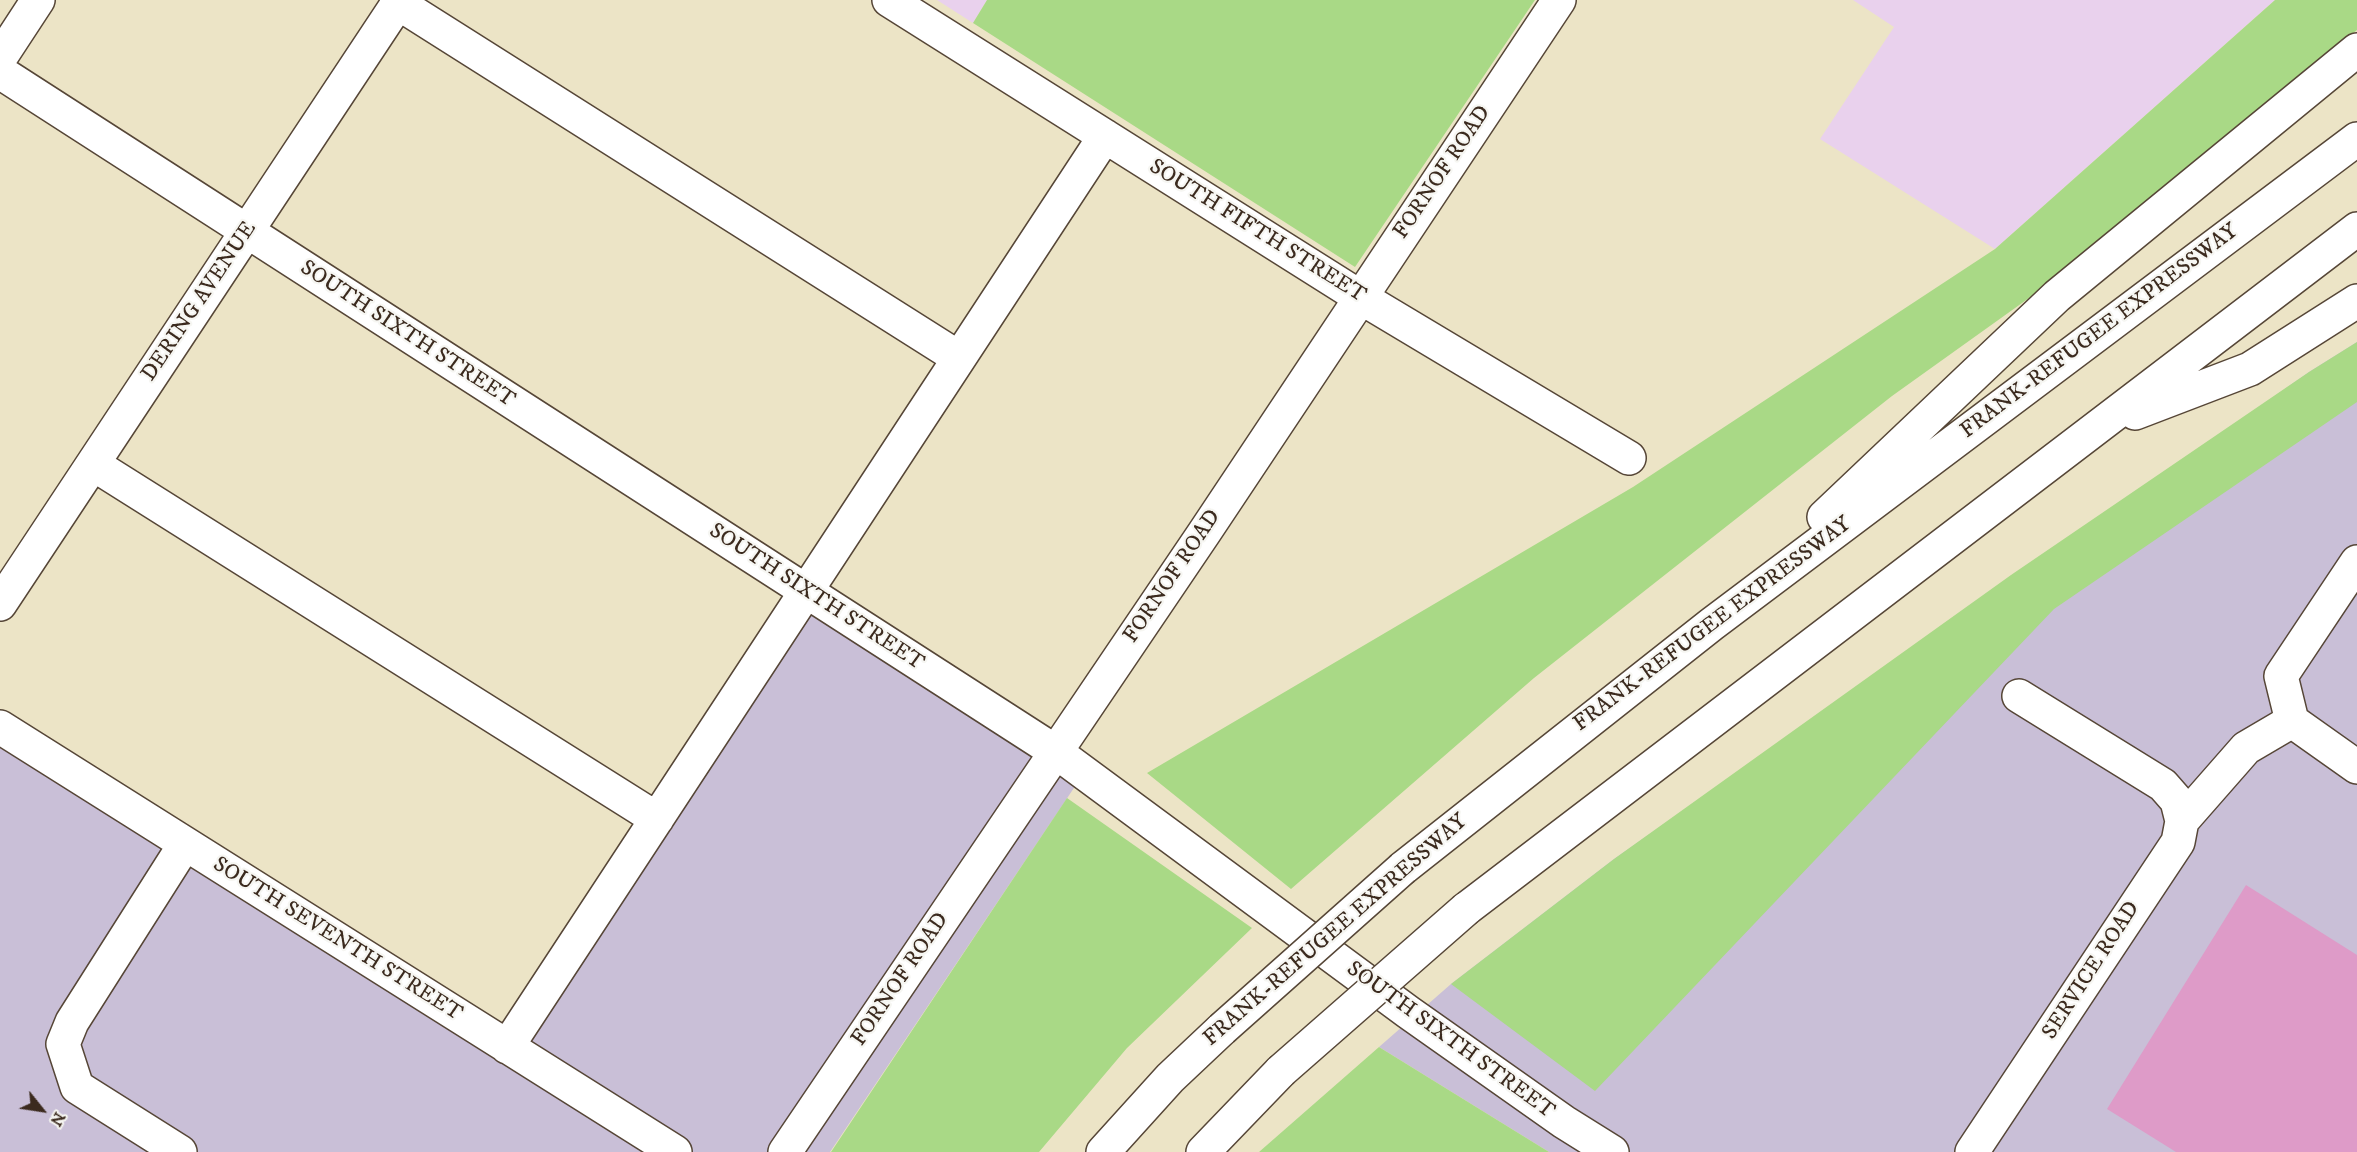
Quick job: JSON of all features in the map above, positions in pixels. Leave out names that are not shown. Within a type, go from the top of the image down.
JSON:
[{"type":"main road","points":[[0,58],[38,0]]},
{"type":"main road","name":"SOUTH FIFTH STREET","points":[[889,0],[1360,297],[1629,458]]},
{"type":"main road","name":"FORNOF ROAD","points":[[785,1152],[1056,752],[1559,0]]},
{"type":"main road","points":[[399,2],[959,358]]},
{"type":"main road","name":"DERING AVENUE","points":[[0,604],[399,2]]},
{"type":"main road","points":[[1712,624],[2057,296],[2357,50]]},
{"type":"main road","name":"SOUTH SIXTH STREET","points":[[0,72],[1056,752],[1408,1012],[1564,1122],[1612,1152]]},
{"type":"main road","points":[[507,1047],[1105,136]]},
{"type":"main road","name":"FRANK-REFUGEE EXPRESSWAY","points":[[1103,1152],[1170,1078],[1403,868],[1712,624],[2357,139]]},
{"type":"main road","points":[[1203,1152],[1281,1071],[1466,909],[2357,229]]},
{"type":"main road","points":[[2100,427],[2250,369],[2357,301]]},
{"type":"main road","points":[[93,464],[657,819]]},
{"type":"main road","points":[[2357,562],[2281,676],[2292,721],[2357,767]]},
{"type":"main road","points":[[2019,696],[2163,785],[2176,801],[2182,821]]},
{"type":"main road","points":[[2182,821],[2247,748],[2292,721]]},
{"type":"main road","name":"SOUTH SEVENTH STREET","points":[[0,727],[675,1152]]},
{"type":"main road","name":"SERVICE ROAD","points":[[1979,1150],[2178,842],[2182,821]]},
{"type":"main road","points":[[180,1152],[77,1087],[63,1044],[72,1022],[185,844]]},
{"type":"shaded area","points":[[937,0],[987,0],[973,23]]},
{"type":"shaded area","points":[[1853,0],[2275,0],[1995,249],[1820,139],[1894,27]]},
{"type":"shaded area","points":[[2357,342],[2357,1152],[1549,1152],[1379,1047],[1451,984],[1614,859],[2309,372]]},
{"type":"shaded area","points":[[808,581],[1090,764],[830,1152],[0,1152],[0,729],[503,1051]]},
{"type":"green space","points":[[987,0],[1535,0],[1355,267],[973,23]]},
{"type":"green space","points":[[2275,0],[2357,0],[2357,30],[2043,288],[1892,396],[1534,678],[1291,889],[1147,773],[1633,487],[1995,249]]},
{"type":"green space","points":[[2357,342],[2357,402],[2054,609],[1595,1091],[1451,984],[1614,859],[2011,575],[2309,372]]},
{"type":"green space","points":[[1067,798],[1252,928],[1127,1048],[1039,1152],[831,1152]]},
{"type":"green space","points":[[1379,1047],[1549,1152],[1259,1152]]},
{"type":"building","points":[[2246,885],[2357,955],[2357,1152],[2176,1152],[2107,1109]]}]
